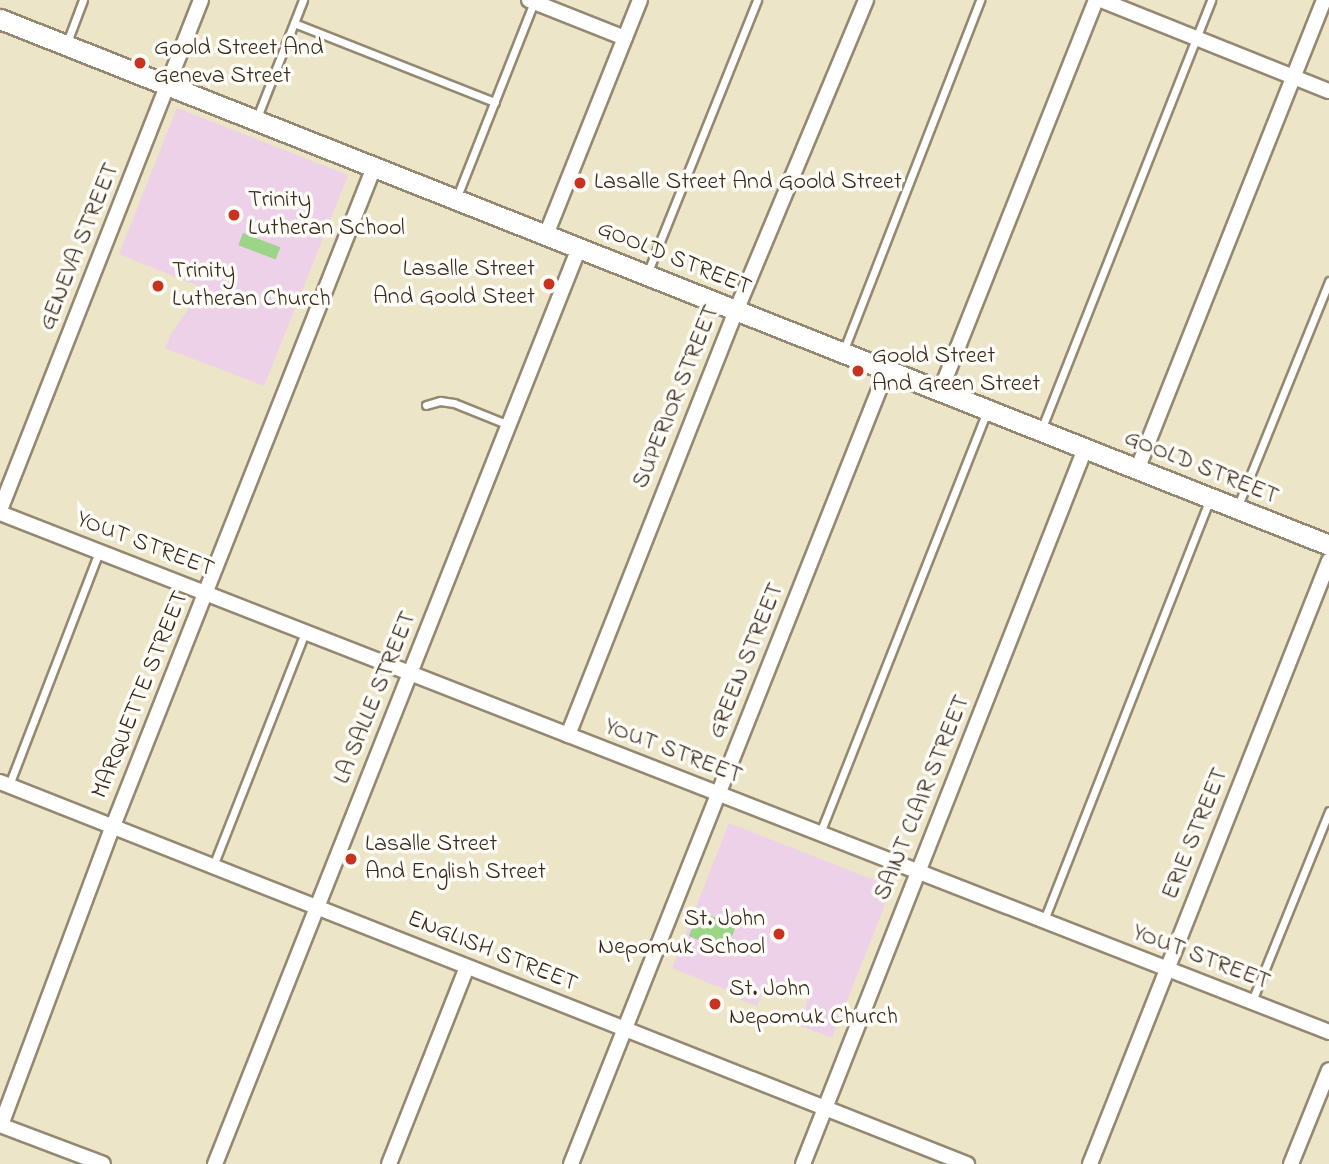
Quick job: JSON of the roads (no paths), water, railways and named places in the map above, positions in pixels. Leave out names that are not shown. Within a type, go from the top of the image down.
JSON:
[{"type":"street","name":"GENEVA STREET","points":[[0,512],[201,0]]},
{"type":"street","points":[[546,235],[640,0]]},
{"type":"street","name":"SUPERIOR STREET","points":[[568,735],[736,311],[866,0]]},
{"type":"street","points":[[940,391],[1098,0],[1329,91]]},
{"type":"street","points":[[1137,470],[1324,0]]},
{"type":"street","points":[[533,1],[625,38]]},
{"type":"street","name":"GOOLD STREET","points":[[0,19],[1329,545]]},
{"type":"street","name":"MARQUETTE STREET","points":[[0,1125],[113,826],[374,167]]},
{"type":"street","name":"LA SALLE STREET","points":[[215,1164],[579,248]]},
{"type":"street","name":"GREEN STREET","points":[[572,1164],[887,370]]},
{"type":"street","name":"SAINT CLAIR STREET","points":[[803,1164],[1085,449]]},
{"type":"street","name":"YOUT STREET","points":[[0,512],[1329,1032]]},
{"type":"street","name":"ERIE STREET","points":[[1090,1164],[1329,561]]},
{"type":"street","name":"ENGLISH STREET","points":[[5,783],[967,1164]]},
{"type":"street","points":[[389,1164],[467,967]]},
{"type":"street","points":[[1291,1164],[1329,1070]]},
{"type":"street","points":[[0,1125],[103,1164]]},
{"type":"lane","points":[[65,45],[83,0]]},
{"type":"lane","points":[[256,120],[303,0]]},
{"type":"lane","points":[[646,275],[757,0]]},
{"type":"lane","points":[[843,353],[981,0]]},
{"type":"lane","points":[[1041,431],[1211,0]]},
{"type":"lane","points":[[455,200],[533,1]]},
{"type":"lane","points":[[294,23],[495,102]]},
{"type":"lane","points":[[1237,509],[1329,281]]},
{"type":"lane","points":[[426,405],[440,401],[454,403],[509,425]]},
{"type":"lane","points":[[819,833],[987,410]]},
{"type":"lane","points":[[1044,921],[1210,498]]},
{"type":"lane","points":[[5,783],[99,552]]},
{"type":"lane","points":[[214,866],[305,633]]},
{"type":"lane","points":[[1252,1002],[1329,811]]},
{"type":"place","name":"Goold Street And Geneva Street","points":[[140,63]]},
{"type":"place","name":"Lasalle Street And Goold Street","points":[[580,183]]},
{"type":"place","name":"Trinity Lutheran School","points":[[234,215]]},
{"type":"place","name":"Lasalle Street And Goold Steet","points":[[549,284]]},
{"type":"place","name":"Trinity Lutheran Church","points":[[158,286]]},
{"type":"place","name":"Goold Street And Green Street","points":[[858,371]]},
{"type":"place","name":"Lasalle Street And English Street","points":[[351,859]]},
{"type":"place","name":"St. John Nepomuk School","points":[[779,934]]},
{"type":"place","name":"St. John Nepomuk Church","points":[[715,1004]]}]
